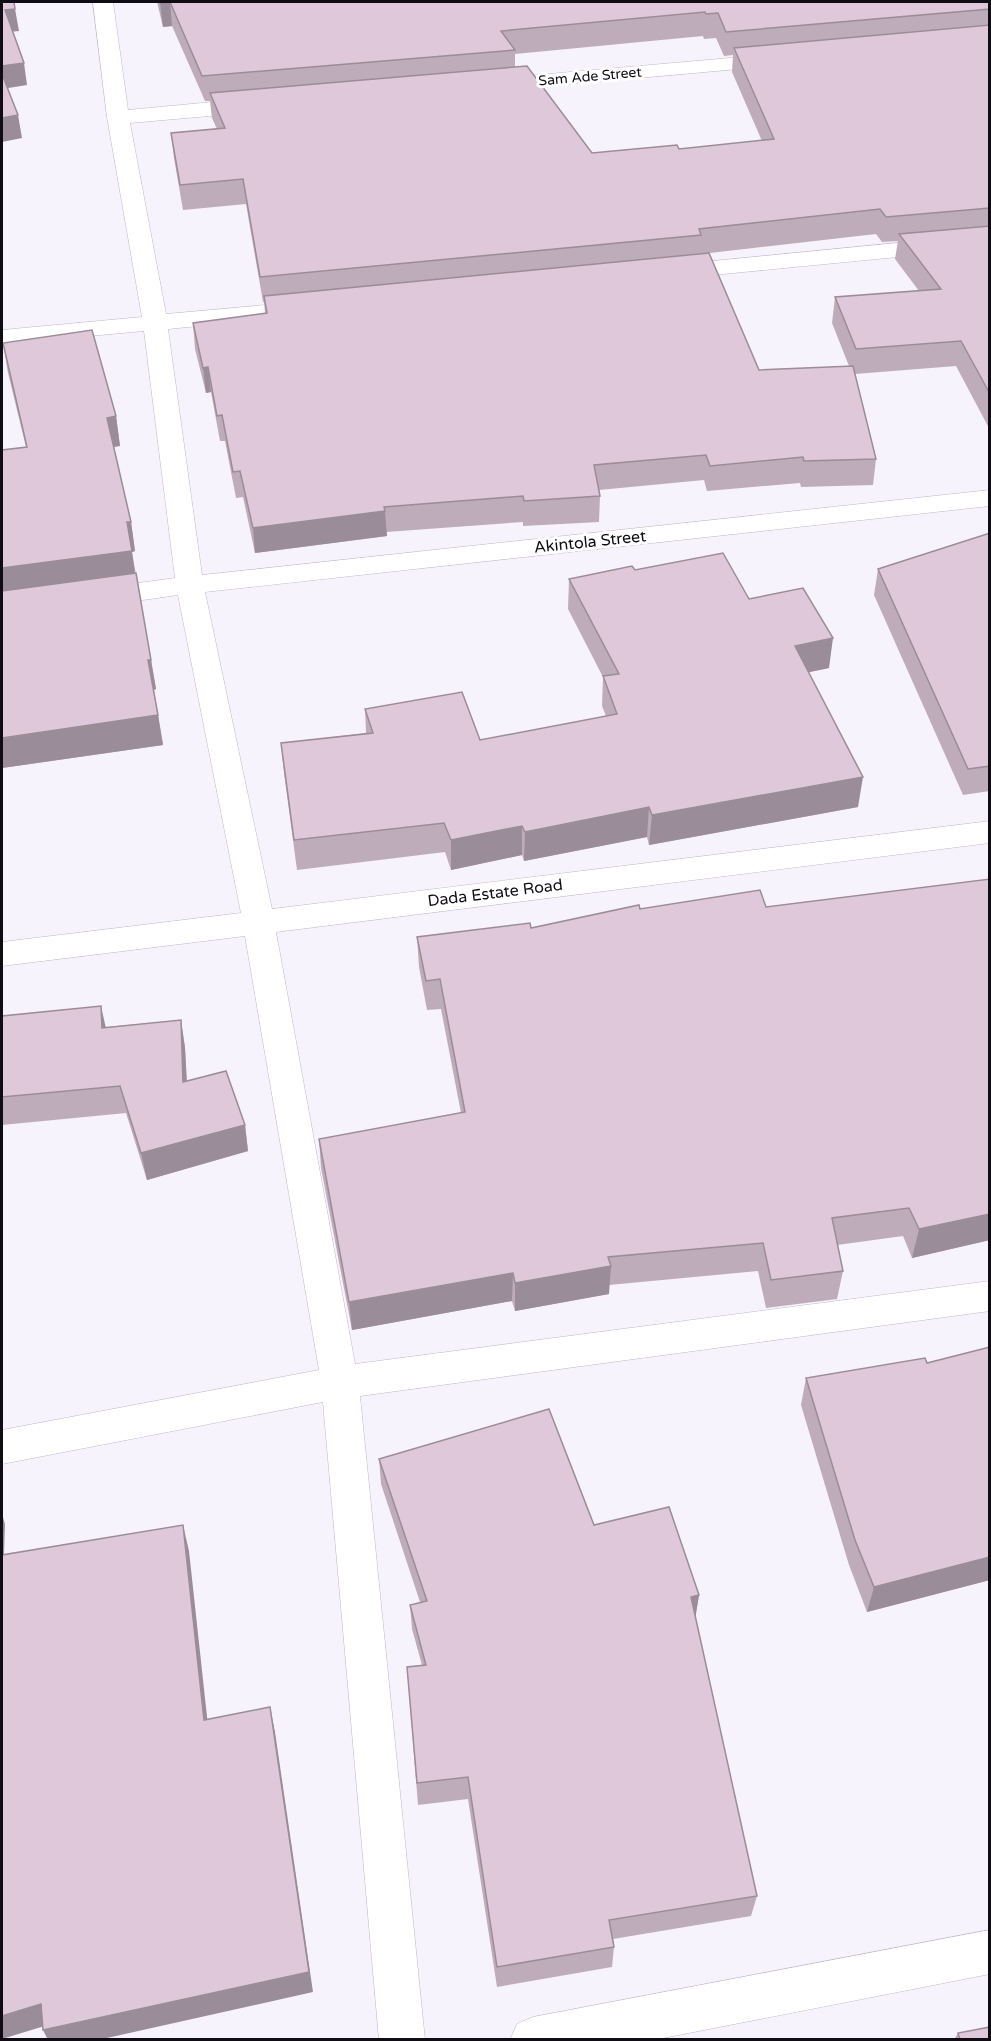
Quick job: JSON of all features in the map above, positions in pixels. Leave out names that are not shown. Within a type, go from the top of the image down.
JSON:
[{"type":"street","points":[[103,2],[118,117],[155,323],[190,585],[258,920],[340,1382],[402,2040]]},
{"type":"street","name":"Sam Ade Street","points":[[476,86],[799,58]]},
{"type":"street","points":[[118,117],[273,104]]},
{"type":"street","points":[[644,275],[990,241]]},
{"type":"street","points":[[2,337],[334,306]]},
{"type":"street","name":"Akintola Street","points":[[63,603],[190,585],[990,498]]},
{"type":"street","name":"Dada Estate Road","points":[[2,954],[258,920],[990,832]]},
{"type":"street","points":[[2,1448],[340,1382],[990,1296]]},
{"type":"street","points":[[533,2040],[990,1952]]},
{"type":"building","points":[[2,2],[14,2],[15,9],[5,10],[24,63],[2,66]]},
{"type":"building","points":[[170,2],[990,2],[990,9],[726,32],[718,13],[706,14],[705,12],[501,31],[515,50],[202,76]]},
{"type":"building","points":[[990,25],[990,208],[886,217],[880,209],[699,229],[701,235],[260,277],[243,179],[180,185],[171,133],[225,128],[210,93],[527,66],[592,153],[677,145],[679,149],[774,139],[734,48]]},
{"type":"building","points":[[2,74],[18,115],[2,118]]},
{"type":"building","points":[[990,226],[990,394],[961,341],[856,349],[835,297],[941,289],[899,234]]},
{"type":"building","points":[[709,253],[759,370],[853,366],[876,459],[804,461],[803,457],[710,466],[706,455],[594,465],[600,496],[524,501],[523,496],[384,507],[385,511],[253,528],[240,471],[233,472],[222,415],[217,416],[208,367],[203,368],[193,323],[267,313],[264,296]]},
{"type":"building","points":[[92,330],[116,416],[107,418],[131,522],[127,522],[132,551],[2,568],[2,450],[27,447],[3,343]]},
{"type":"building","points":[[990,533],[990,766],[968,769],[878,569]]},
{"type":"building","points":[[723,553],[749,599],[803,588],[833,638],[795,646],[863,777],[652,815],[649,807],[525,832],[522,826],[451,840],[444,823],[294,840],[281,743],[373,733],[365,709],[462,692],[480,740],[617,714],[603,676],[619,674],[569,579],[632,566],[635,570]]},
{"type":"building","points":[[136,573],[158,715],[2,738],[2,591]]},
{"type":"building","points":[[990,879],[990,1214],[919,1229],[909,1208],[832,1218],[843,1271],[771,1280],[763,1243],[608,1257],[611,1266],[515,1283],[513,1273],[349,1302],[319,1139],[465,1112],[440,979],[426,981],[417,937],[530,923],[531,928],[639,905],[640,909],[760,890],[766,907]]},
{"type":"building","points":[[101,1006],[102,1028],[181,1020],[183,1082],[226,1071],[245,1125],[141,1153],[120,1086],[2,1097],[2,1016]]},
{"type":"building","points":[[990,1347],[990,1557],[874,1587],[855,1540],[806,1378],[925,1358],[927,1363]]},
{"type":"building","points":[[549,1409],[594,1525],[669,1507],[699,1595],[691,1597],[757,1896],[609,1920],[614,1947],[497,1967],[468,1777],[417,1783],[407,1667],[426,1665],[410,1605],[427,1601],[379,1459]]},
{"type":"building","points":[[183,1525],[204,1720],[270,1707],[309,1972],[43,2030],[41,2004],[2,2016],[2,1555]]},
{"type":"building","points":[[990,2027],[990,2040],[960,2040],[958,2033]]}]
